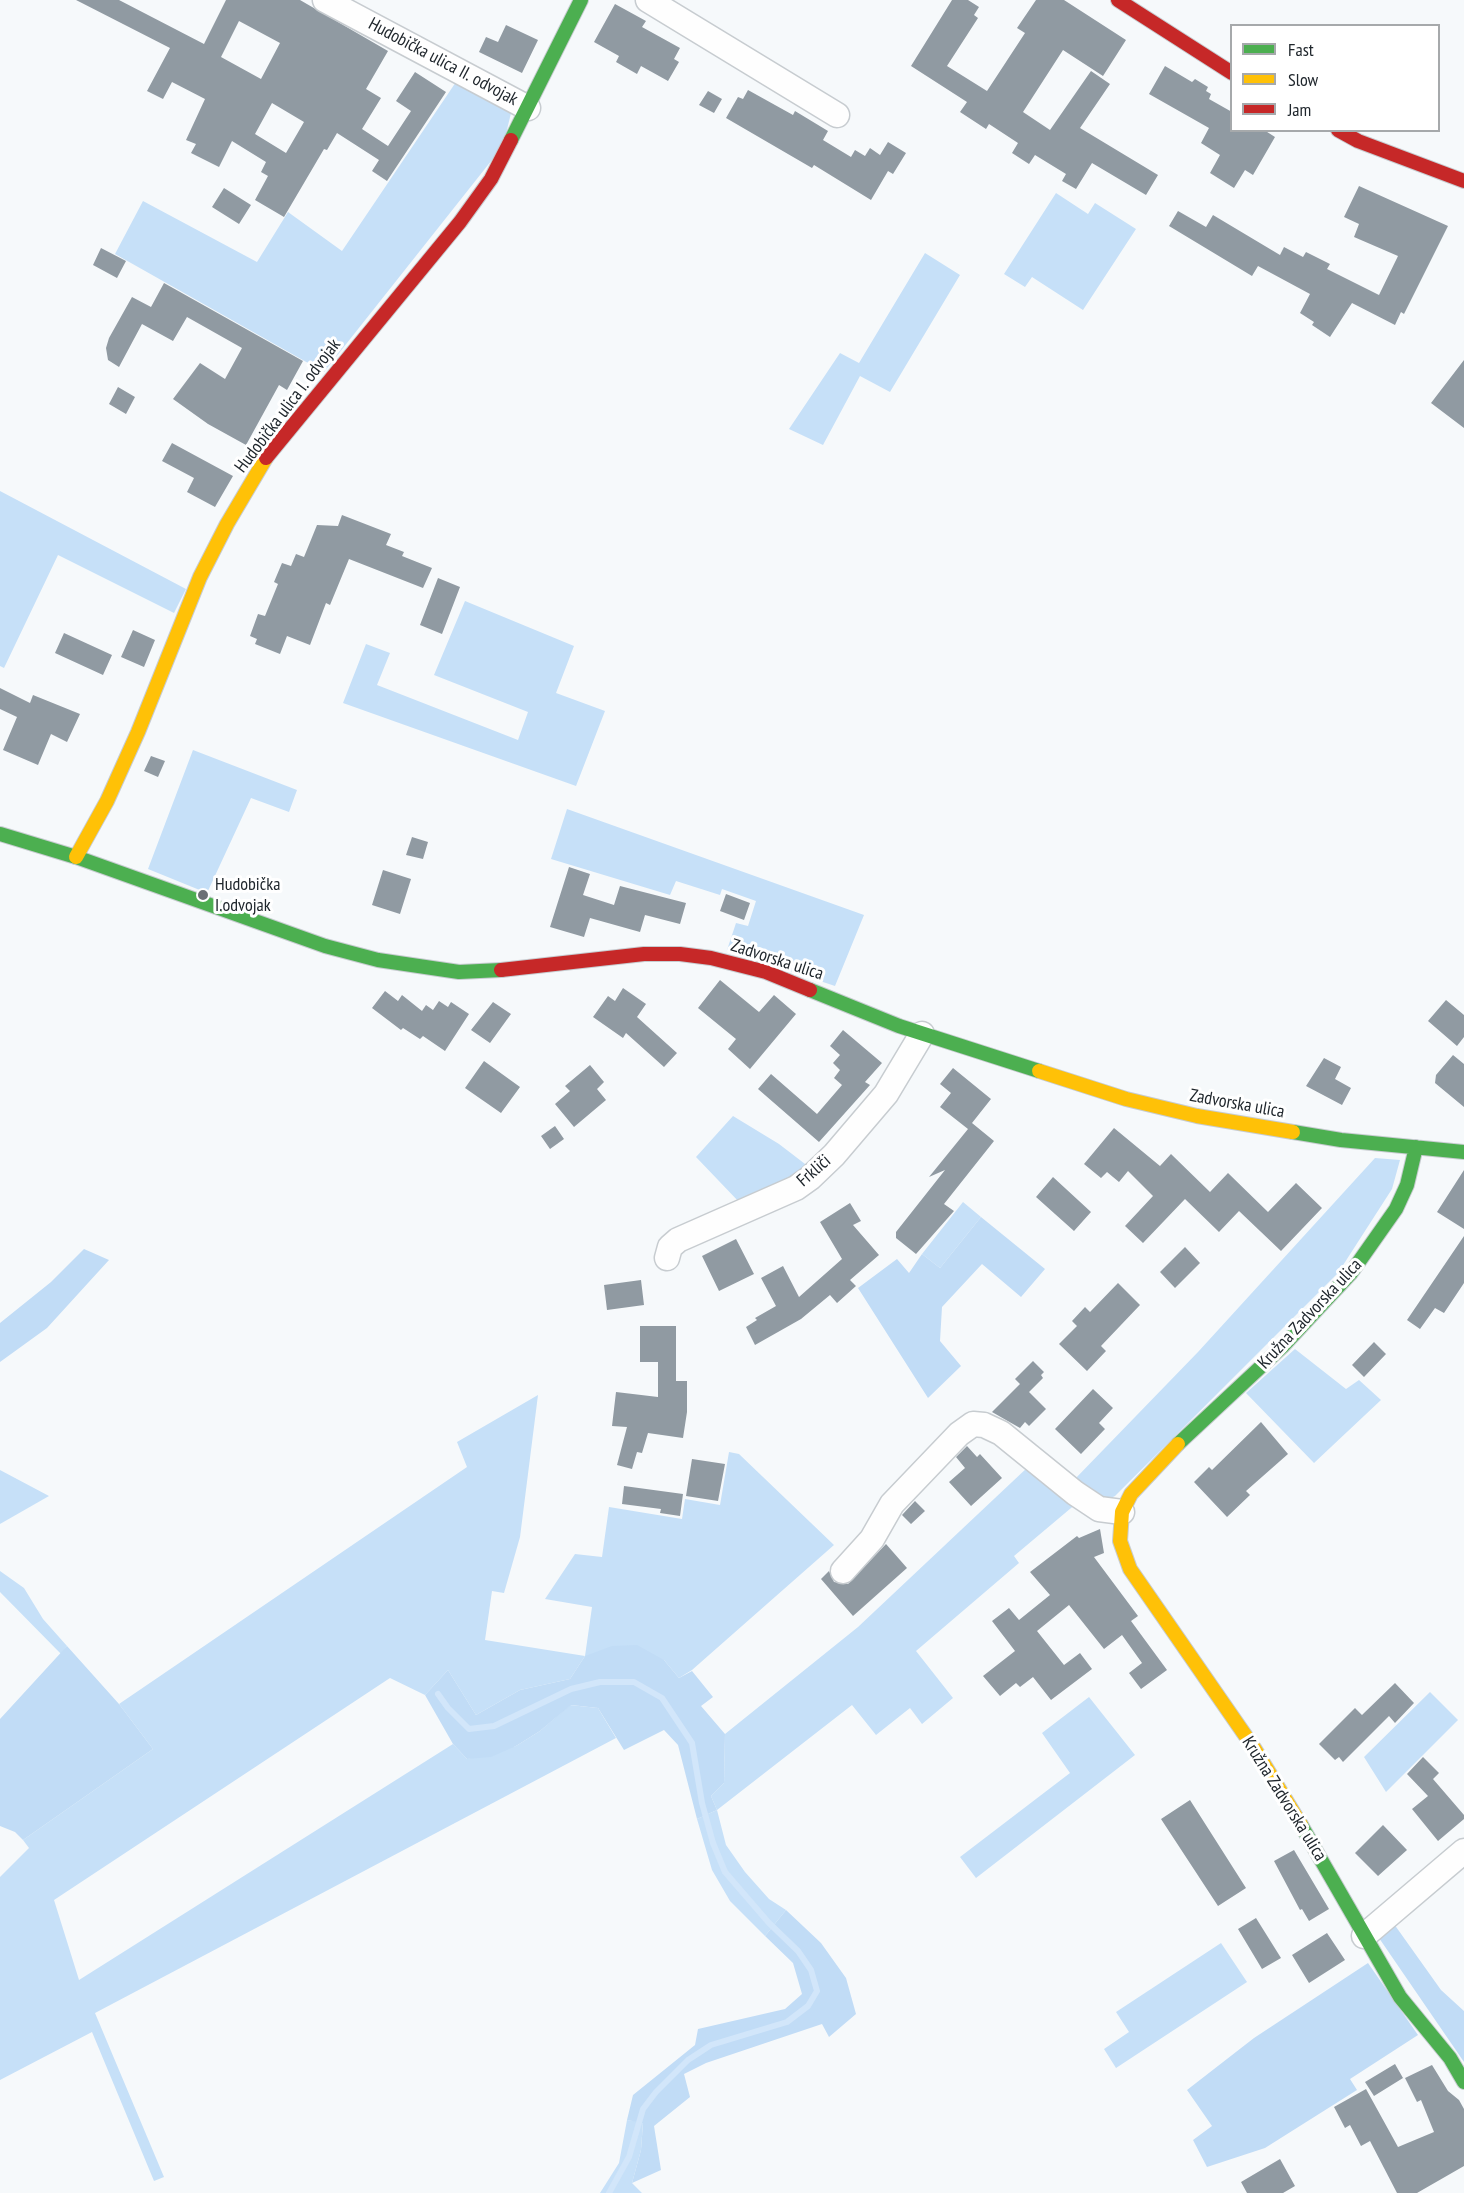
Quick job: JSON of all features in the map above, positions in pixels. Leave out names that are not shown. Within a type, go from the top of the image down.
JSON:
[{"type":"street","name":"Hudobička ulica II. odvojak","points":[[325,0],[528,108]]},
{"type":"street","name":"Hudobička ulica I. odvojak","points":[[76,857],[107,801],[138,732],[200,577],[227,524],[264,461],[460,222],[491,179],[581,0]]},
{"type":"street","points":[[648,0],[837,115]]},
{"type":"street","points":[[1118,0],[1230,72]]},
{"type":"street","points":[[1342,132],[1358,141],[1464,180]]},
{"type":"street","points":[[0,834],[76,857]]},
{"type":"street","name":"Zadvorska ulica","points":[[76,857],[325,946],[378,960],[459,972],[644,954],[680,954],[766,972],[922,1034],[1126,1099],[1197,1116],[1341,1140],[1464,1152]]},
{"type":"street","name":"Frkliči","points":[[667,1258],[670,1247],[678,1240],[796,1188],[810,1178],[834,1155],[886,1094],[922,1034]]},
{"type":"street","name":"Kružna Zadvorska ulica","points":[[1416,1147],[1407,1185],[1396,1209],[1351,1273],[1282,1347],[1151,1470],[1131,1494],[1122,1512],[1120,1541],[1130,1569],[1254,1748],[1327,1867],[1400,1996],[1450,2058],[1464,2082]]},
{"type":"street","points":[[843,1571],[872,1539],[892,1504],[959,1434],[973,1424],[984,1425],[1000,1433],[1075,1493],[1099,1509],[1122,1512]]},
{"type":"street","points":[[1364,1936],[1464,1851]]},
{"type":"shaded area","points":[[458,79],[512,109],[503,146],[324,372],[115,254],[143,201],[257,262],[288,212],[342,251]]},
{"type":"shaded area","points":[[1056,193],[1088,214],[1095,203],[1136,229],[1083,310],[1032,277],[1025,287],[1004,274]]},
{"type":"shaded area","points":[[925,253],[960,275],[890,392],[860,376],[823,445],[789,429],[840,353],[859,363]]},
{"type":"shaded area","points":[[0,491],[186,589],[174,613],[58,555],[4,668],[0,666]]},
{"type":"shaded area","points":[[465,601],[574,646],[556,693],[605,711],[576,786],[343,703],[366,644],[390,653],[377,685],[518,740],[528,712],[434,675]]},
{"type":"shaded area","points":[[193,750],[297,790],[289,812],[251,798],[207,893],[148,869]]},
{"type":"shaded area","points":[[567,809],[864,915],[835,986],[727,950],[736,923],[748,926],[756,901],[722,889],[720,895],[676,881],[670,895],[551,859]]},
{"type":"shaded area","points":[[733,1116],[779,1144],[809,1167],[795,1179],[740,1203],[696,1157]]},
{"type":"shaded area","points":[[1375,1158],[1400,1160],[1392,1189],[1338,1273],[1115,1496],[1105,1501],[1073,1481],[1198,1352]]},
{"type":"shaded area","points":[[963,1202],[981,1217],[940,1268],[922,1254]]},
{"type":"shaded area","points":[[981,1217],[1045,1269],[1021,1297],[982,1264],[942,1307],[940,1341],[961,1366],[928,1398],[858,1288],[897,1259],[909,1273],[922,1254],[940,1268]]},
{"type":"shaded area","points":[[84,1249],[109,1260],[47,1328],[0,1362],[0,1323],[51,1282]]},
{"type":"shaded area","points":[[1295,1349],[1346,1389],[1359,1380],[1381,1400],[1314,1463],[1246,1393]]},
{"type":"shaded area","points":[[538,1395],[520,1537],[504,1593],[492,1591],[485,1640],[585,1656],[570,1679],[520,1690],[476,1715],[448,1670],[425,1695],[390,1678],[54,1900],[79,1980],[453,1744],[467,1759],[516,1746],[540,1731],[570,1705],[598,1708],[616,1738],[95,2013],[164,2177],[154,2181],[92,2032],[0,2080],[0,1877],[29,1848],[23,1840],[153,1749],[119,1704],[467,1467],[457,1442]]},
{"type":"shaded area","points":[[729,1452],[739,1454],[834,1545],[692,1670],[679,1678],[664,1660],[585,1656],[592,1607],[545,1599],[575,1554],[602,1557],[609,1507],[682,1519],[685,1499],[720,1505]]},
{"type":"shaded area","points":[[1029,1466],[1077,1503],[1014,1556],[1019,1563],[916,1651],[953,1698],[922,1724],[910,1708],[876,1735],[852,1705],[717,1810],[711,1796],[724,1783],[725,1734],[858,1627]]},
{"type":"shaded area","points":[[0,1470],[49,1496],[0,1524]]},
{"type":"shaded area","points":[[0,1571],[24,1588],[43,1619],[67,1646],[61,1654],[0,1592]]},
{"type":"shaded area","points":[[637,1645],[664,1660],[679,1678],[692,1671],[713,1697],[701,1706],[725,1734],[724,1783],[711,1796],[717,1810],[697,1819],[678,1745],[664,1730],[624,1750],[598,1708],[571,1705],[540,1731],[516,1746],[491,1757],[467,1759],[453,1744],[425,1695],[448,1670],[476,1715],[520,1690],[570,1679],[585,1656],[612,1646]]},
{"type":"shaded area","points":[[67,1646],[119,1704],[153,1749],[23,1840],[15,1832],[0,1826],[0,1719]]},
{"type":"shaded area","points":[[1430,1692],[1458,1720],[1386,1792],[1364,1757]]},
{"type":"shaded area","points":[[1089,1697],[1135,1755],[976,1878],[960,1857],[1070,1773],[1042,1733]]},
{"type":"shaded area","points":[[717,1810],[726,1845],[745,1872],[769,1899],[786,1910],[765,1936],[730,1901],[712,1870],[697,1819]]},
{"type":"shaded area","points":[[786,1910],[821,1943],[846,1978],[856,2014],[829,2037],[822,2024],[706,2063],[684,2074],[690,2097],[654,2126],[661,2170],[632,2183],[641,2150],[643,2123],[627,2120],[633,2095],[695,2045],[698,2029],[785,2009],[802,1994],[793,1963],[765,1936]]},
{"type":"shaded area","points":[[1394,1924],[1441,1990],[1464,2011],[1464,2062],[1379,1938]]},
{"type":"shaded area","points":[[1221,1943],[1247,1982],[1116,2068],[1104,2049],[1129,2032],[1116,2012]]},
{"type":"shaded area","points":[[1368,1963],[1418,2035],[1350,2079],[1357,2090],[1265,2148],[1207,2167],[1193,2140],[1212,2126],[1187,2090],[1254,2038]]},
{"type":"shaded area","points":[[627,2120],[643,2122],[641,2150],[632,2183],[642,2193],[600,2193],[619,2163]]},
{"type":"building","points":[[76,0],[119,0],[204,44],[226,0],[300,0],[388,51],[366,89],[381,98],[362,129],[388,146],[411,111],[396,101],[415,72],[446,92],[387,181],[372,171],[379,160],[337,133],[327,150],[324,149],[284,217],[255,200],[268,176],[261,172],[266,162],[232,141],[219,167],[191,153],[196,144],[186,140],[205,99],[172,82],[163,99],[147,91],[170,48]],"holes":[[[239,21],[280,43],[261,79],[221,57]],[[272,103],[304,122],[286,153],[255,134]]]},
{"type":"building","points":[[952,0],[968,0],[979,7],[974,15],[978,18],[947,66],[987,91],[1025,33],[1017,28],[1036,0],[1064,0],[1126,40],[1103,76],[1063,50],[1023,112],[1050,130],[1091,71],[1110,84],[1080,128],[1158,175],[1146,195],[1092,163],[1076,189],[1062,181],[1066,174],[1035,155],[1029,164],[1012,153],[1018,143],[989,124],[986,129],[960,112],[967,102],[911,66]]},
{"type":"building","points":[[615,4],[646,21],[642,27],[680,48],[674,59],[679,62],[668,81],[641,66],[637,74],[616,62],[619,56],[594,42]]},
{"type":"building","points":[[506,25],[538,40],[522,73],[479,52],[486,37],[498,42]]},
{"type":"building","points":[[1165,66],[1192,82],[1195,79],[1208,87],[1206,91],[1211,94],[1209,99],[1230,111],[1230,132],[1267,132],[1275,137],[1253,175],[1245,170],[1234,188],[1210,173],[1220,155],[1201,143],[1209,128],[1149,94]]},
{"type":"building","points":[[748,90],[793,115],[795,111],[828,131],[823,140],[851,157],[855,150],[865,156],[870,148],[880,155],[888,142],[906,153],[893,174],[888,171],[871,200],[814,165],[812,168],[726,118],[738,97],[743,99]]},
{"type":"building","points":[[708,91],[722,99],[714,113],[699,105]]},
{"type":"building","points":[[1359,186],[1448,226],[1404,314],[1401,312],[1395,325],[1352,303],[1330,337],[1312,325],[1314,322],[1300,313],[1310,294],[1258,266],[1252,276],[1169,226],[1178,211],[1206,227],[1213,215],[1280,255],[1284,247],[1303,257],[1306,252],[1330,264],[1327,269],[1379,295],[1398,256],[1354,237],[1359,224],[1344,217]]},
{"type":"building","points":[[224,188],[251,205],[239,224],[212,207]]},
{"type":"building","points":[[101,248],[126,261],[117,278],[93,265]]},
{"type":"building","points":[[164,283],[303,361],[287,390],[279,385],[246,445],[208,424],[173,399],[200,363],[225,379],[242,348],[187,317],[173,341],[142,324],[119,367],[108,360],[106,348],[109,338],[132,297],[151,307]]},
{"type":"building","points":[[1464,360],[1464,428],[1431,403]]},
{"type":"building","points":[[118,387],[135,397],[126,414],[109,404]]},
{"type":"building","points":[[172,443],[233,476],[215,507],[187,492],[194,478],[162,461]]},
{"type":"building","points":[[342,515],[391,534],[386,545],[404,552],[402,556],[432,568],[423,588],[349,559],[330,605],[326,603],[310,645],[287,636],[280,654],[255,644],[257,639],[250,636],[258,614],[265,616],[278,584],[274,582],[282,563],[291,566],[296,554],[304,557],[317,525],[338,526]]},
{"type":"building","points":[[438,578],[460,587],[442,634],[420,625]]},
{"type":"building","points":[[133,630],[155,640],[144,667],[121,657]]},
{"type":"building","points":[[64,633],[112,655],[103,675],[55,653]]},
{"type":"building","points":[[0,688],[30,703],[33,695],[80,714],[67,742],[51,734],[38,765],[3,750],[17,717],[0,709]]},
{"type":"building","points":[[151,756],[165,761],[158,777],[144,771]]},
{"type":"building","points":[[412,837],[428,842],[423,859],[406,855]]},
{"type":"building","points":[[569,867],[590,874],[583,895],[614,905],[620,886],[686,903],[680,924],[645,915],[640,932],[590,918],[584,937],[550,927]]},
{"type":"building","points":[[383,870],[411,879],[400,914],[372,905]]},
{"type":"building","points":[[726,894],[750,903],[744,920],[720,911]]},
{"type":"building","points":[[720,980],[759,1012],[774,995],[796,1014],[750,1069],[728,1049],[736,1039],[698,1008]]},
{"type":"building","points":[[623,988],[646,1004],[637,1017],[677,1053],[664,1067],[626,1033],[623,1038],[593,1017],[608,996],[615,1001]]},
{"type":"building","points":[[385,991],[398,1001],[402,995],[422,1011],[426,1005],[433,1010],[439,1001],[448,1007],[451,1002],[469,1014],[445,1051],[423,1036],[420,1039],[403,1028],[401,1030],[372,1008]]},
{"type":"building","points":[[1446,1000],[1464,1015],[1464,1037],[1457,1046],[1428,1021]]},
{"type":"building","points":[[493,1002],[511,1014],[490,1043],[471,1030]]},
{"type":"building","points":[[843,1030],[882,1063],[865,1082],[870,1085],[819,1142],[758,1089],[771,1074],[817,1114],[842,1085],[834,1078],[840,1070],[833,1063],[840,1055],[830,1046]]},
{"type":"building","points":[[1453,1055],[1464,1064],[1464,1107],[1435,1083],[1436,1075]]},
{"type":"building","points":[[1324,1058],[1341,1067],[1335,1079],[1351,1088],[1342,1105],[1306,1086]]},
{"type":"building","points":[[484,1061],[520,1087],[501,1113],[465,1088]]},
{"type":"building","points":[[590,1065],[604,1082],[597,1089],[606,1100],[574,1127],[555,1104],[570,1091],[565,1086]]},
{"type":"building","points":[[953,1068],[991,1099],[972,1123],[994,1141],[944,1204],[954,1211],[916,1254],[896,1238],[896,1232],[945,1170],[929,1177],[968,1129],[940,1107],[951,1093],[940,1084]]},
{"type":"building","points":[[555,1126],[564,1139],[550,1149],[541,1136]]},
{"type":"building","points":[[1114,1128],[1160,1166],[1171,1154],[1210,1192],[1228,1173],[1268,1212],[1296,1183],[1322,1208],[1281,1251],[1239,1211],[1219,1232],[1185,1199],[1143,1243],[1125,1226],[1153,1196],[1128,1171],[1119,1182],[1107,1172],[1101,1178],[1084,1164]]},
{"type":"building","points":[[1464,1170],[1464,1229],[1437,1212]]},
{"type":"building","points":[[1053,1177],[1091,1212],[1074,1231],[1036,1197]]},
{"type":"building","points":[[850,1203],[861,1221],[853,1225],[879,1255],[850,1280],[856,1286],[837,1303],[830,1295],[801,1319],[755,1345],[746,1327],[757,1320],[755,1318],[776,1306],[761,1278],[783,1266],[799,1297],[842,1259],[820,1222]]},
{"type":"building","points":[[1464,1236],[1464,1283],[1444,1313],[1435,1308],[1420,1329],[1407,1320]]},
{"type":"building","points":[[736,1239],[754,1274],[719,1291],[702,1256]]},
{"type":"building","points":[[1185,1247],[1200,1263],[1175,1288],[1160,1272]]},
{"type":"building","points":[[641,1280],[644,1305],[607,1310],[604,1285]]},
{"type":"building","points":[[1118,1283],[1140,1305],[1101,1346],[1106,1351],[1087,1371],[1059,1344],[1077,1326],[1072,1321],[1085,1307],[1090,1312]]},
{"type":"building","points":[[640,1326],[676,1326],[676,1381],[687,1381],[687,1412],[683,1438],[648,1433],[642,1453],[637,1452],[632,1469],[617,1465],[627,1427],[612,1426],[616,1392],[658,1397],[658,1362],[640,1362]]},
{"type":"building","points":[[1374,1342],[1386,1354],[1364,1377],[1352,1365]]},
{"type":"building","points":[[1033,1361],[1044,1372],[1041,1375],[1043,1378],[1029,1392],[1046,1409],[1029,1426],[1025,1422],[1020,1428],[992,1412],[1020,1384],[1015,1379]]},
{"type":"building","points":[[1093,1389],[1113,1408],[1099,1423],[1105,1429],[1081,1454],[1055,1429]]},
{"type":"building","points":[[1261,1422],[1288,1454],[1246,1491],[1250,1495],[1227,1517],[1194,1482],[1209,1467],[1212,1470]]},
{"type":"building","points":[[967,1446],[977,1457],[980,1454],[1002,1478],[971,1506],[949,1482],[965,1468],[956,1457]]},
{"type":"building","points":[[692,1459],[725,1464],[718,1501],[686,1496]]},
{"type":"building","points":[[624,1486],[683,1494],[680,1516],[660,1513],[661,1509],[622,1504]]},
{"type":"building","points":[[915,1501],[925,1511],[911,1524],[902,1515]]},
{"type":"building","points":[[1100,1529],[1104,1553],[1094,1557],[1138,1616],[1131,1621],[1167,1670],[1141,1689],[1129,1673],[1142,1663],[1122,1635],[1104,1649],[1069,1605],[1037,1631],[1064,1665],[1080,1653],[1092,1669],[1051,1700],[1033,1677],[1020,1687],[1016,1683],[1000,1696],[983,1676],[1015,1651],[992,1621],[1009,1608],[1019,1620],[1050,1595],[1030,1572],[1077,1536],[1079,1538]]},
{"type":"building","points":[[886,1544],[907,1568],[853,1616],[821,1579],[829,1571],[834,1582],[848,1584]]},
{"type":"building","points":[[1395,1683],[1414,1703],[1395,1723],[1389,1716],[1343,1762],[1339,1757],[1335,1760],[1319,1744],[1355,1708],[1362,1715]]},
{"type":"building","points":[[1423,1757],[1439,1773],[1433,1779],[1464,1815],[1464,1819],[1438,1841],[1412,1809],[1428,1796],[1407,1774]]},
{"type":"building","points":[[1190,1800],[1246,1888],[1218,1906],[1161,1819]]},
{"type":"building","points":[[1383,1825],[1407,1850],[1378,1876],[1355,1853]]},
{"type":"building","points":[[1294,1850],[1329,1909],[1309,1921],[1302,1909],[1300,1910],[1274,1861]]},
{"type":"building","points":[[1256,1918],[1281,1958],[1262,1969],[1238,1929]]},
{"type":"building","points":[[1327,1933],[1345,1960],[1309,1983],[1292,1955]]},
{"type":"building","points":[[1395,2064],[1403,2078],[1374,2096],[1365,2082]]},
{"type":"building","points":[[1432,2065],[1448,2091],[1459,2100],[1464,2109],[1464,2166],[1417,2193],[1397,2193],[1370,2141],[1361,2146],[1350,2125],[1345,2128],[1334,2107],[1366,2089],[1398,2147],[1434,2132],[1421,2100],[1417,2102],[1405,2078]]},
{"type":"building","points":[[1280,2159],[1295,2186],[1283,2193],[1247,2193],[1241,2182]]},
{"type":"waterway","points":[[438,1694],[469,1729],[494,1726],[571,1689],[600,1682],[634,1682],[662,1698],[692,1743],[702,1803],[713,1843],[725,1872],[769,1923],[798,1951],[811,1970],[817,1991],[808,2006],[787,2022],[711,2045],[688,2060],[656,2092],[643,2109],[629,2157],[609,2193]]},
{"type":"traffic: fast","points":[[511,140],[581,0]]},
{"type":"traffic: fast","points":[[0,834],[76,857],[325,946],[378,960],[459,972],[501,970]]},
{"type":"traffic: fast","points":[[810,990],[899,1026],[1039,1071]]},
{"type":"traffic: fast","points":[[1293,1132],[1341,1140],[1464,1152]]},
{"type":"traffic: fast","points":[[1178,1444],[1282,1347],[1351,1273],[1396,1209],[1407,1185],[1416,1147]]},
{"type":"traffic: fast","points":[[1301,1825],[1400,1997],[1450,2058],[1464,2082]]},
{"type":"traffic: slow","points":[[76,857],[107,801],[138,732],[200,577],[227,524],[266,458]]},
{"type":"traffic: slow","points":[[1039,1071],[1126,1099],[1197,1116],[1293,1132]]},
{"type":"traffic: slow","points":[[1178,1444],[1131,1494],[1122,1512],[1120,1541],[1130,1569],[1254,1748],[1301,1825]]},
{"type":"traffic: jam","points":[[1118,0],[1230,72]]},
{"type":"traffic: jam","points":[[1342,132],[1358,141],[1464,181]]},
{"type":"traffic: jam","points":[[266,458],[460,222],[491,179],[511,140]]},
{"type":"traffic: jam","points":[[501,970],[644,954],[680,954],[711,958],[766,972],[810,990]]},
{"type":"place","name":"Hudobička I.odvojak","points":[[203,895]]}]
